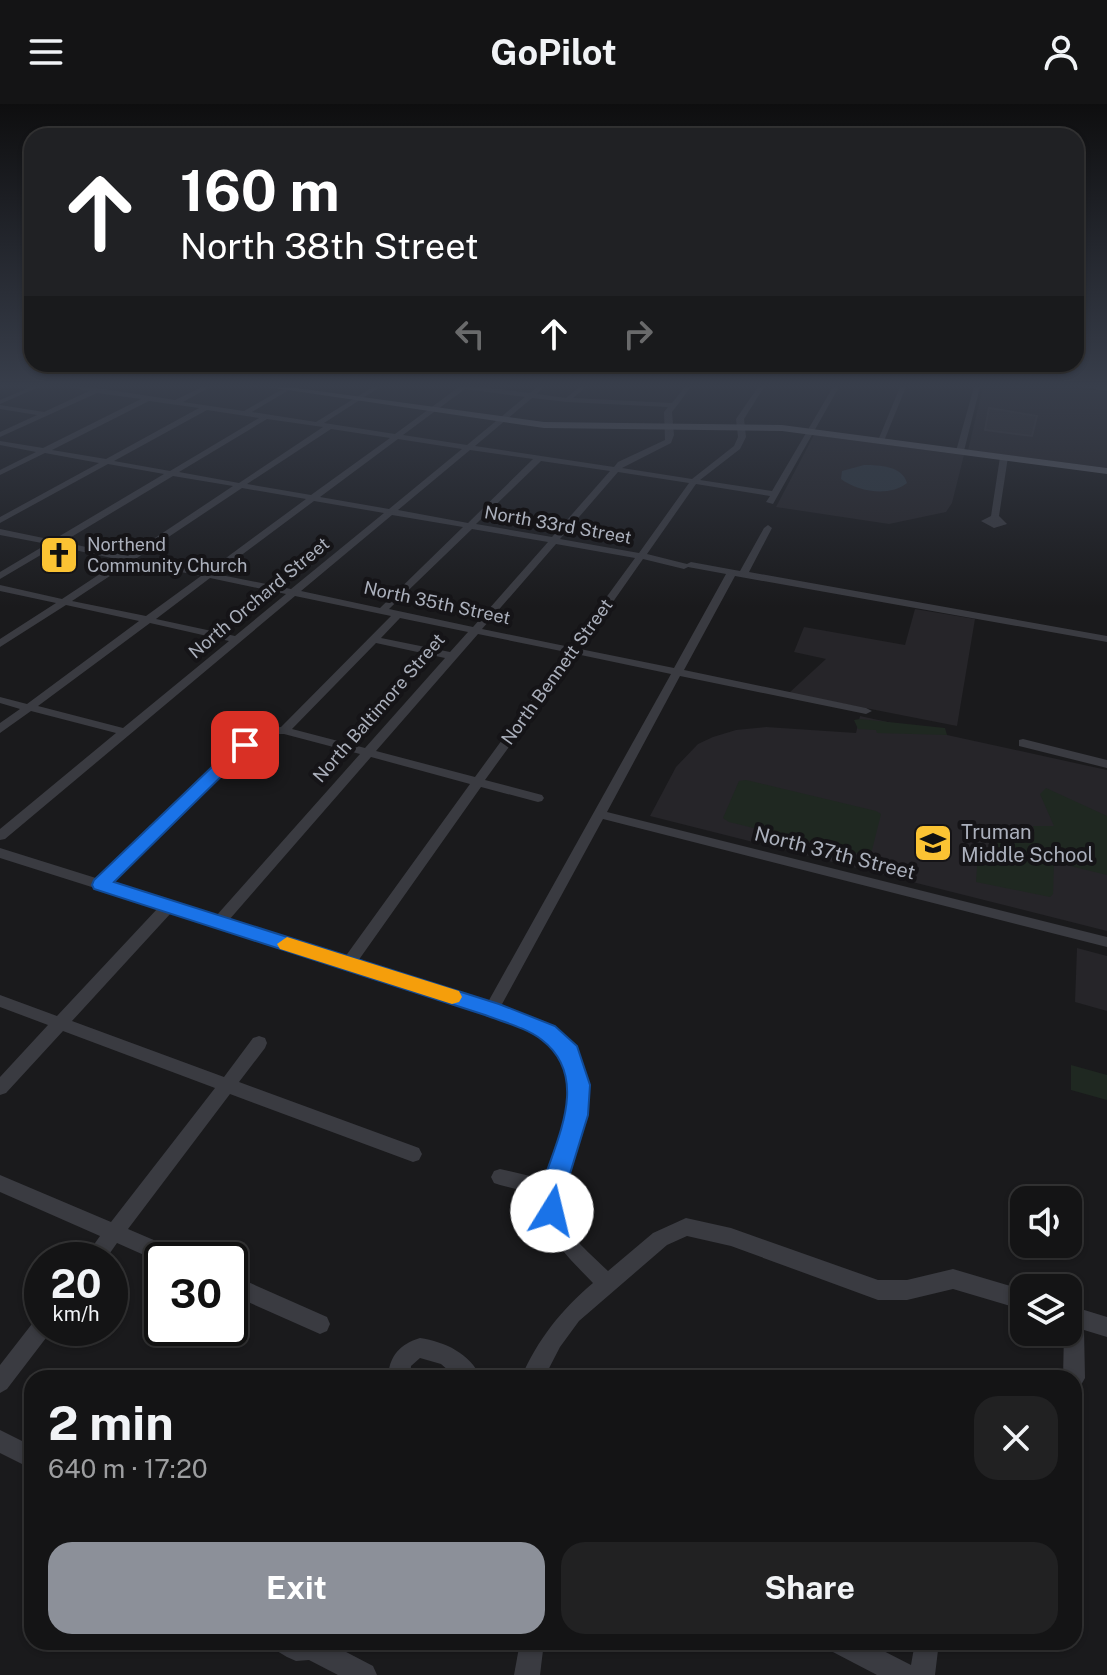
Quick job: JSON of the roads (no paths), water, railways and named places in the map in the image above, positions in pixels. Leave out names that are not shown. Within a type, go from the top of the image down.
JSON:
[{"type":"main road","points":[[1028,460],[1107,471]]},
{"type":"street","points":[[0,473],[25,460]]},
{"type":"street","name":"North 33rd Street","points":[[103,460],[1107,639]]},
{"type":"street","points":[[0,576],[194,460]]},
{"type":"street","points":[[0,644],[278,460]]},
{"type":"street","points":[[0,729],[363,460]]},
{"type":"street","name":"North Orchard Street","points":[[0,836],[452,460]]},
{"type":"street","points":[[382,611],[537,460]]},
{"type":"street","points":[[554,460],[694,482],[772,498],[793,460]]},
{"type":"street","name":"North Baltimore Street","points":[[219,922],[552,540],[626,460]]},
{"type":"street","name":"North Bennett Street","points":[[348,964],[525,720],[537,696],[694,482],[721,460]]},
{"type":"street","points":[[995,517],[1004,460]]},
{"type":"street","points":[[0,520],[107,461]]},
{"type":"street","points":[[492,1009],[677,672],[768,528]]},
{"type":"street","name":"North 35th Street","points":[[0,532],[866,711]]},
{"type":"street","points":[[0,588],[236,639]]},
{"type":"street","points":[[284,730],[398,614]]},
{"type":"street","points":[[373,639],[452,656]]},
{"type":"street","points":[[0,700],[125,732]]},
{"type":"street","points":[[101,885],[250,740],[267,730],[284,730],[538,798]]},
{"type":"street","points":[[1023,743],[1107,764]]},
{"type":"street","name":"North 37th Street","points":[[599,814],[1107,942]]},
{"type":"street","points":[[0,853],[492,1009],[547,1032],[569,1053],[579,1085],[577,1115],[553,1190],[552,1211],[559,1228],[606,1284]]},
{"type":"street","points":[[0,1088],[168,907]]},
{"type":"street","points":[[0,1001],[413,1154]]},
{"type":"street","points":[[107,1242],[259,1043]]},
{"type":"street","points":[[500,1177],[553,1190]]},
{"type":"street","points":[[0,1183],[144,1245]]},
{"type":"street","points":[[537,1370],[563,1326],[606,1284],[660,1239],[686,1227],[731,1237],[878,1290],[907,1290],[953,1279],[1010,1296]]},
{"type":"street","points":[[248,1292],[320,1324]]},
{"type":"street","points":[[1082,1319],[1107,1327]]},
{"type":"street","points":[[0,1382],[27,1346]]},
{"type":"street","points":[[1072,1346],[1074,1370]]},
{"type":"street","points":[[400,1370],[406,1355],[420,1348],[451,1357],[464,1370]]},
{"type":"street","points":[[0,1441],[24,1454]]},
{"type":"street","points":[[326,1650],[364,1675]]},
{"type":"street","points":[[527,1675],[531,1650]]},
{"type":"street","points":[[855,1650],[903,1675]]},
{"type":"street","points":[[922,1675],[926,1650]]},
{"type":"place","name":"Northend Community Church","points":[[59,555]]},
{"type":"place","name":"Truman Middle School","points":[[933,843]]}]
